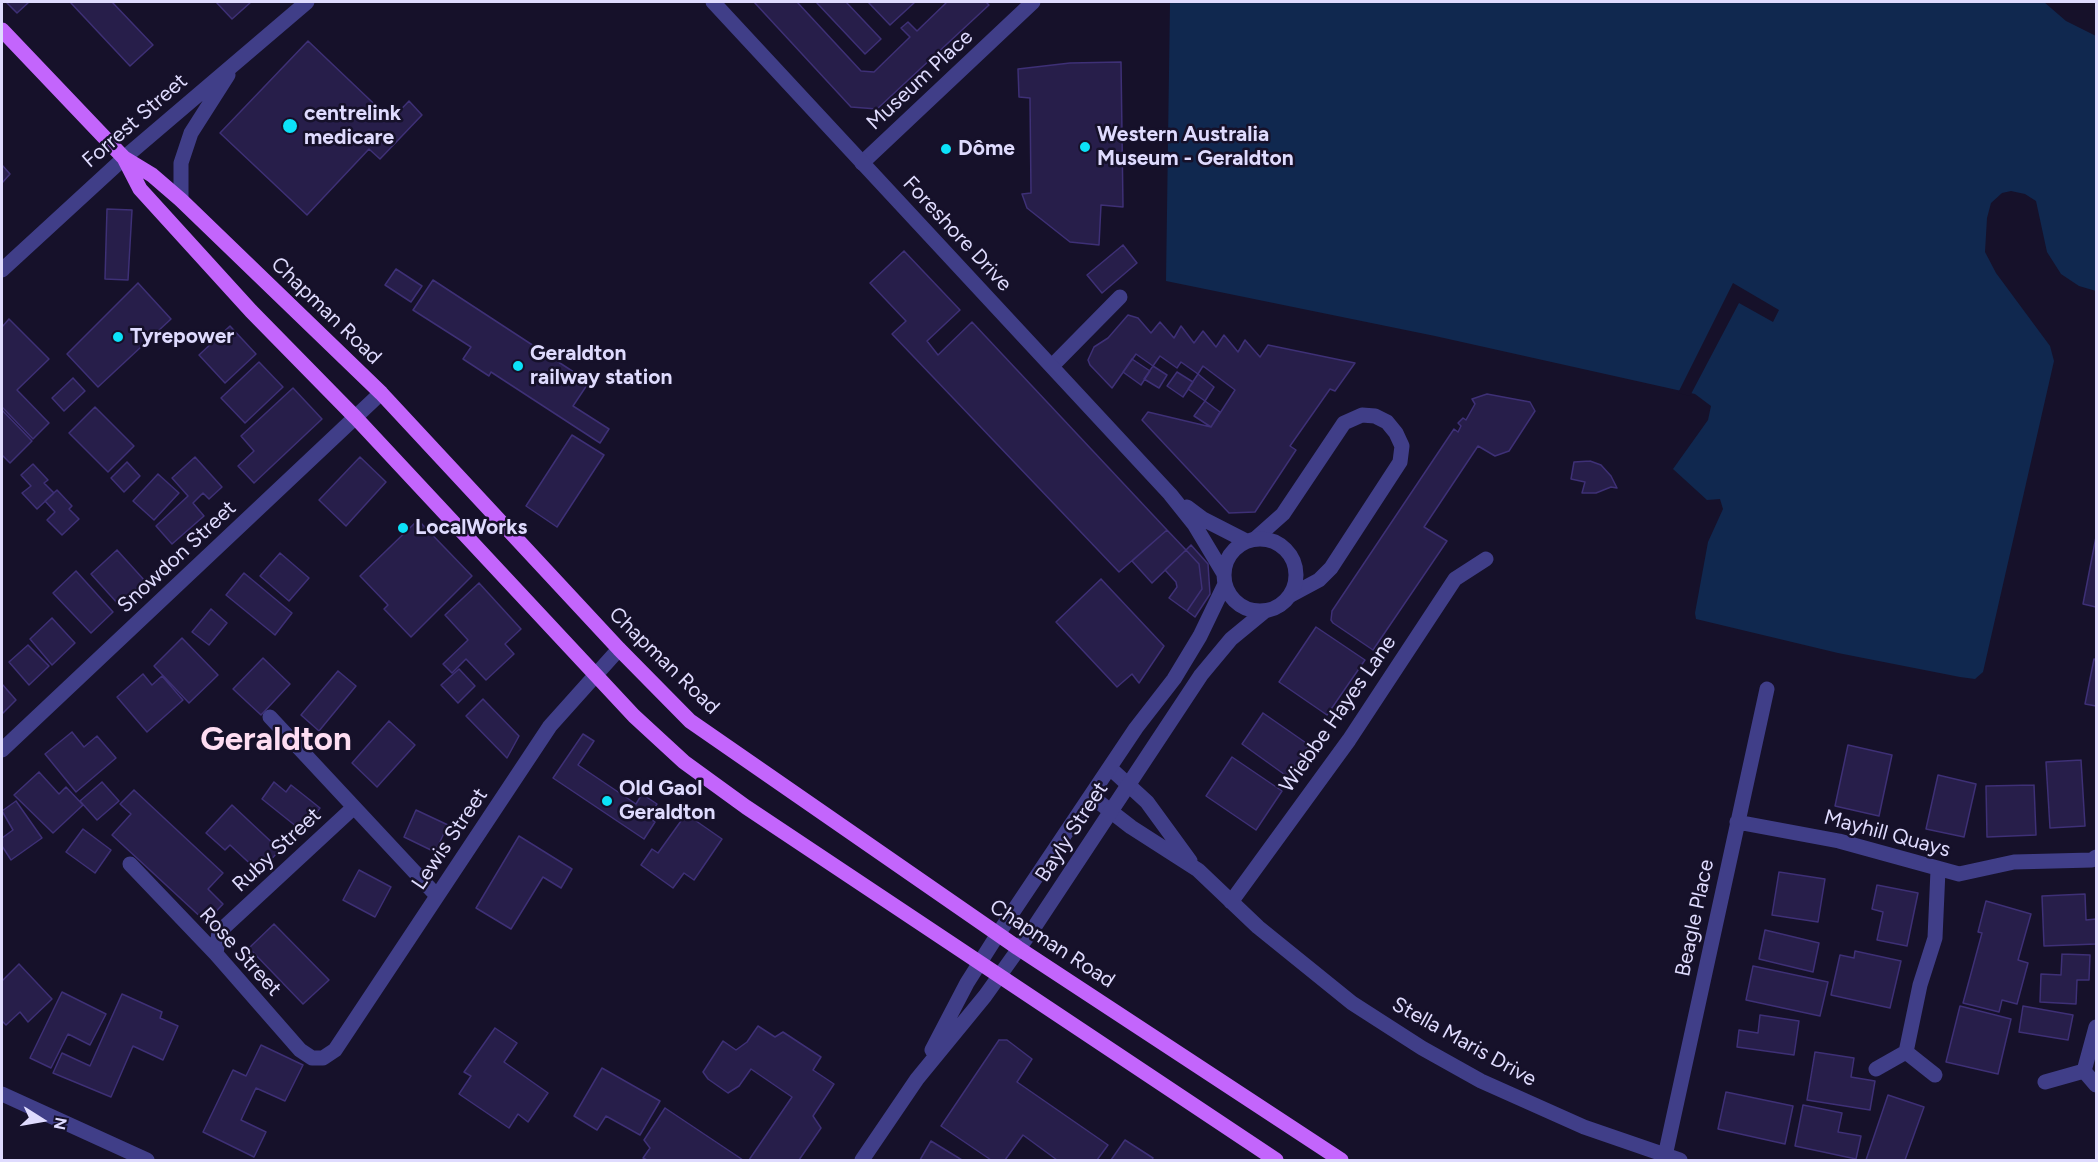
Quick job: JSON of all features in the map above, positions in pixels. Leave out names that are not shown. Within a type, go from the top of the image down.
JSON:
[{"type":"main road","name":"Chapman Road","points":[[2,30],[124,158],[152,175],[181,200],[381,393],[619,650],[690,721],[1018,948],[1341,1161]]},
{"type":"main road","name":"Chapman Road","points":[[124,158],[140,189],[250,311],[356,418],[634,716],[684,762],[746,807],[1276,1161]]},
{"type":"street","name":"Foreshore Drive","points":[[713,2],[1170,494],[1194,524],[1225,579]]},
{"type":"street","name":"Museum Place","points":[[862,163],[1033,2]]},
{"type":"street","name":"Forrest Street","points":[[2,270],[124,158],[303,3]]},
{"type":"street","points":[[181,200],[181,163],[191,133],[238,60]]},
{"type":"street","points":[[1052,366],[1120,297]]},
{"type":"street","name":"Snowdon Street","points":[[2,750],[381,393]]},
{"type":"street","points":[[1362,416],[1375,416],[1387,422],[1396,433],[1402,446],[1400,462],[1330,568],[1319,580],[1291,595],[1275,608],[1265,611],[1244,608],[1229,594],[1225,579],[1230,554],[1282,514],[1344,423],[1362,416]]},
{"type":"street","name":"Foreshore Drive","points":[[1170,494],[1203,519],[1251,540]]},
{"type":"street","points":[[1251,540],[1276,542],[1292,555],[1297,575],[1291,595]]},
{"type":"street","name":"Wiebbe Hayes Lane","points":[[1231,902],[1349,740],[1455,579],[1486,559]]},
{"type":"street","name":"Bayly Street","points":[[862,1161],[916,1079],[998,934],[1110,768],[1174,679],[1200,636],[1225,579]]},
{"type":"street","name":"Bayly Street","points":[[916,1079],[999,976],[1201,675],[1232,639],[1265,611]]},
{"type":"street","name":"Lewis Street","points":[[323,1058],[335,1050],[550,726],[619,650]]},
{"type":"street","name":"Beagle Place","points":[[1665,1156],[1767,689]]},
{"type":"street","points":[[270,717],[352,808],[437,896]]},
{"type":"street","name":"Stella Maris Drive","points":[[1110,768],[1147,802],[1198,870],[1231,902],[1352,1003],[1422,1048],[1481,1081],[1584,1127],[1680,1161]]},
{"type":"street","name":"Stella Maris Drive","points":[[1091,796],[1198,870]]},
{"type":"street","name":"Ruby Street","points":[[216,954],[219,932],[352,808]]},
{"type":"street","name":"Mayhill Quays","points":[[1737,822],[1839,841],[1959,874],[2014,862],[2095,863]]},
{"type":"street","name":"Rose Street","points":[[130,864],[216,954],[300,1050],[312,1058],[323,1058]]},
{"type":"street","points":[[1876,1069],[1906,1052],[1920,985],[1935,938],[1938,870]]},
{"type":"street","points":[[2084,1071],[2097,1027]]},
{"type":"street","points":[[1906,1052],[1935,1075]]},
{"type":"street","points":[[2045,1082],[2084,1071]]},
{"type":"street","points":[[2084,1071],[2097,1085]]},
{"type":"street","points":[[2,1094],[147,1161]]},
{"type":"water","points":[[1170,2],[2044,2],[2066,21],[2096,36],[2096,291],[2079,286],[2061,274],[2047,252],[2036,201],[2025,194],[2011,191],[2002,193],[1991,203],[1987,218],[1985,252],[1996,273],[2050,346],[2054,361],[1983,672],[1975,679],[1960,677],[1838,653],[1696,619],[1695,613],[1708,542],[1723,509],[1720,499],[1707,500],[1673,469],[1708,420],[1711,406],[1695,394],[1435,336],[1166,281]]},
{"type":"pier","points":[[1733,283],[1779,310],[1773,322],[1739,303],[1690,396],[1678,393]]},
{"type":"building","points":[[6,2],[29,2],[17,13]]},
{"type":"building","points":[[70,2],[112,2],[153,45],[130,66]]},
{"type":"building","points":[[216,2],[251,2],[232,19]]},
{"type":"building","points":[[754,2],[797,2],[861,71],[874,72],[910,37],[901,28],[908,22],[917,31],[945,2],[986,2],[989,5],[877,109],[851,107]]},
{"type":"building","points":[[816,2],[846,2],[881,39],[865,54]]},
{"type":"building","points":[[868,2],[915,2],[890,25]]},
{"type":"building","points":[[308,41],[391,120],[409,101],[422,115],[380,159],[369,149],[307,215],[220,133]]},
{"type":"building","points":[[1121,62],[1123,207],[1101,205],[1099,245],[1070,242],[1027,208],[1022,194],[1031,193],[1030,98],[1019,97],[1018,69],[1070,63]]},
{"type":"building","points":[[2,165],[10,174],[2,183]]},
{"type":"building","points":[[107,209],[132,210],[128,280],[105,279]]},
{"type":"building","points":[[1123,245],[1137,263],[1102,293],[1087,275]]},
{"type":"building","points":[[904,251],[960,310],[927,341],[938,355],[972,322],[1167,530],[1119,572],[892,334],[906,321],[870,283]]},
{"type":"building","points":[[396,269],[422,286],[411,302],[385,285]]},
{"type":"building","name":"Geraldton railway station","points":[[433,280],[589,382],[573,406],[609,429],[600,443],[491,372],[489,376],[463,359],[471,347],[413,310]]},
{"type":"building","name":"Tyrepower","points":[[138,283],[171,319],[98,387],[67,354]]},
{"type":"building","points":[[1128,315],[1138,318],[1151,333],[1160,322],[1174,338],[1181,326],[1194,343],[1203,331],[1216,347],[1224,335],[1238,352],[1245,340],[1260,357],[1268,345],[1355,363],[1335,391],[1330,389],[1290,446],[1296,450],[1255,512],[1229,513],[1142,420],[1148,412],[1211,427],[1235,390],[1203,366],[1198,374],[1181,362],[1177,368],[1160,356],[1153,366],[1136,354],[1112,388],[1090,365],[1088,360],[1094,347],[1108,338]]},
{"type":"building","points":[[9,319],[49,359],[17,390],[49,423],[33,439],[2,407],[2,327]]},
{"type":"building","points":[[230,326],[256,354],[225,383],[199,355]]},
{"type":"building","points":[[1132,359],[1150,371],[1141,385],[1123,372]]},
{"type":"building","points":[[259,362],[283,387],[245,423],[221,398]]},
{"type":"building","points":[[1153,366],[1167,375],[1159,388],[1144,379]]},
{"type":"building","points":[[1177,372],[1193,382],[1183,397],[1167,386]]},
{"type":"building","points":[[1198,374],[1214,387],[1205,401],[1188,389]]},
{"type":"building","points":[[73,378],[85,391],[64,411],[52,398]]},
{"type":"building","points":[[293,388],[322,419],[254,483],[238,466],[254,451],[241,436]]},
{"type":"building","points":[[1487,394],[1530,402],[1535,411],[1509,451],[1495,456],[1478,446],[1424,527],[1447,541],[1373,650],[1333,623],[1332,611],[1454,429],[1458,432],[1461,426],[1458,423],[1463,418],[1466,420],[1475,404],[1472,399]]},
{"type":"building","points":[[1205,401],[1220,412],[1211,427],[1194,416]]},
{"type":"building","points":[[95,407],[134,446],[108,472],[69,433]]},
{"type":"building","points":[[2,410],[32,441],[10,463],[2,455]]},
{"type":"building","points":[[572,435],[604,455],[557,527],[526,506]]},
{"type":"building","points":[[195,457],[222,487],[209,499],[203,493],[193,503],[204,516],[172,544],[156,526],[188,496],[172,478]]},
{"type":"building","points":[[360,457],[386,482],[346,526],[319,500]]},
{"type":"building","points":[[1590,461],[1601,465],[1611,476],[1617,488],[1611,487],[1596,493],[1582,493],[1585,482],[1571,479],[1574,462]]},
{"type":"building","points":[[127,462],[140,476],[124,492],[111,478]]},
{"type":"building","points":[[33,464],[48,480],[44,483],[54,493],[37,509],[22,493],[31,486],[21,475]]},
{"type":"building","points":[[158,474],[179,493],[154,520],[133,501]]},
{"type":"building","points":[[57,490],[72,506],[69,509],[79,519],[62,535],[47,520],[55,512],[45,501]]},
{"type":"building","points":[[418,520],[472,576],[411,637],[384,609],[388,605],[360,576]]},
{"type":"building","points":[[1167,530],[1186,550],[1152,583],[1132,561]]},
{"type":"building","points":[[2096,537],[2096,607],[2083,604]]},
{"type":"building","points":[[1191,545],[1208,564],[1210,594],[1195,617],[1187,611],[1202,589],[1199,564],[1186,550]]},
{"type":"building","points":[[117,550],[145,581],[119,605],[91,574]]},
{"type":"building","points":[[1186,550],[1199,564],[1202,589],[1187,611],[1169,598],[1177,587],[1176,582],[1165,570]]},
{"type":"building","points":[[280,553],[309,578],[289,601],[260,576]]},
{"type":"building","points":[[76,571],[113,612],[91,633],[53,593]]},
{"type":"building","points":[[244,573],[292,613],[275,635],[226,595]]},
{"type":"building","points":[[1101,579],[1164,646],[1139,683],[1132,674],[1117,687],[1056,622]]},
{"type":"building","points":[[479,583],[521,629],[505,644],[514,654],[486,680],[466,659],[452,673],[443,664],[468,640],[445,615]]},
{"type":"building","points":[[211,609],[227,623],[209,645],[192,632]]},
{"type":"building","points":[[52,618],[75,643],[52,665],[30,639]]},
{"type":"building","points":[[1316,627],[1365,660],[1327,715],[1279,682]]},
{"type":"building","points":[[182,638],[218,675],[189,703],[154,666]]},
{"type":"building","points":[[28,645],[49,666],[29,685],[9,662]]},
{"type":"building","points":[[263,658],[290,684],[261,715],[233,689]]},
{"type":"building","points":[[2094,659],[2096,660],[2096,706],[2085,704]]},
{"type":"building","points":[[459,669],[475,686],[458,703],[441,685]]},
{"type":"building","points":[[338,671],[356,686],[319,731],[301,715]]},
{"type":"building","points":[[143,674],[152,685],[162,676],[183,700],[147,732],[117,697]]},
{"type":"building","points":[[2,684],[16,700],[2,714]]},
{"type":"building","points":[[483,699],[519,736],[507,758],[466,716]]},
{"type":"building","points":[[1263,713],[1309,745],[1288,777],[1242,744]]},
{"type":"building","points":[[389,721],[415,745],[377,787],[352,763]]},
{"type":"building","points":[[72,732],[84,747],[97,736],[116,758],[76,792],[45,754]]},
{"type":"building","points":[[583,734],[594,741],[578,765],[636,804],[642,794],[657,804],[648,817],[655,822],[644,839],[553,778]]},
{"type":"building","points":[[1848,745],[1892,755],[1879,816],[1835,806]]},
{"type":"building","points":[[1232,757],[1282,791],[1256,830],[1206,796]]},
{"type":"building","points":[[2081,760],[2085,826],[2050,828],[2046,762]]},
{"type":"building","points":[[39,772],[59,794],[66,787],[83,805],[53,833],[14,795]]},
{"type":"building","points":[[1938,775],[1976,784],[1964,837],[1926,829]]},
{"type":"building","points":[[102,782],[119,801],[97,820],[80,801]]},
{"type":"building","points":[[274,782],[286,792],[291,785],[320,808],[302,831],[262,799]]},
{"type":"building","points":[[2034,785],[2036,835],[1987,837],[1986,786]]},
{"type":"building","points":[[134,790],[223,873],[208,889],[223,904],[206,922],[112,835],[131,814],[120,804]]},
{"type":"building","points":[[16,801],[42,838],[11,860],[2,846],[2,838],[13,830],[2,811]]},
{"type":"building","points":[[232,805],[280,850],[259,872],[230,845],[225,850],[206,833]]},
{"type":"building","points":[[416,810],[448,825],[435,852],[404,837]]},
{"type":"building","points":[[686,814],[722,839],[694,880],[684,873],[673,888],[641,865],[652,849],[658,853]]},
{"type":"building","points":[[83,829],[111,850],[95,873],[66,852]]},
{"type":"building","points":[[519,836],[572,869],[561,888],[543,877],[511,929],[476,908]]},
{"type":"building","points":[[359,870],[391,887],[375,917],[343,900]]},
{"type":"building","points":[[1779,872],[1825,879],[1818,922],[1772,915]]},
{"type":"building","points":[[1877,885],[1918,893],[1907,946],[1877,940],[1883,912],[1872,909]]},
{"type":"building","points":[[2085,894],[2086,920],[2096,919],[2096,944],[2044,946],[2042,896]]},
{"type":"building","points":[[1986,901],[2031,914],[2018,960],[2028,963],[2017,1004],[2002,1000],[1999,1012],[1963,1003],[1982,933],[1978,932]]},
{"type":"building","points":[[274,924],[329,980],[303,1004],[249,948]]},
{"type":"building","points":[[1765,930],[1819,943],[1813,972],[1759,959]]},
{"type":"building","points":[[1855,951],[1901,961],[1890,1008],[1831,995],[1840,955],[1854,958]]},
{"type":"building","points":[[2062,954],[2090,955],[2089,980],[2077,980],[2076,1004],[2040,1002],[2041,974],[2061,975]]},
{"type":"building","points":[[19,964],[52,999],[28,1022],[20,1012],[6,1025],[2,1021],[2,981]]},
{"type":"building","points":[[1753,966],[1828,982],[1820,1016],[1746,1000]]},
{"type":"building","points":[[62,992],[106,1014],[90,1045],[68,1034],[51,1068],[30,1058]]},
{"type":"building","points":[[122,994],[162,1012],[160,1018],[178,1026],[163,1060],[133,1046],[111,1097],[53,1073],[62,1053],[90,1066]]},
{"type":"building","points":[[1960,1006],[2011,1019],[1998,1074],[1946,1062]]},
{"type":"building","points":[[2023,1006],[2073,1015],[2068,1040],[2019,1032]]},
{"type":"building","points":[[1760,1015],[1799,1021],[1794,1055],[1737,1047],[1739,1030],[1758,1033]]},
{"type":"building","points":[[758,1026],[775,1037],[783,1032],[821,1057],[813,1070],[834,1084],[813,1116],[821,1128],[799,1160],[749,1160],[792,1097],[751,1069],[739,1086],[728,1093],[708,1079],[703,1072],[723,1041],[736,1050],[747,1042]]},
{"type":"building","points":[[495,1028],[517,1043],[504,1062],[548,1093],[528,1122],[518,1114],[509,1128],[459,1094],[471,1076],[464,1072]]},
{"type":"building","points":[[999,1040],[1007,1040],[1032,1059],[1017,1082],[1108,1145],[1097,1160],[1057,1160],[1023,1135],[1005,1160],[991,1160],[941,1126]]},
{"type":"building","points":[[261,1045],[303,1065],[285,1101],[256,1088],[241,1120],[266,1132],[254,1157],[203,1132],[233,1070],[246,1076]]},
{"type":"building","points":[[1815,1052],[1854,1058],[1851,1077],[1875,1081],[1870,1110],[1807,1100]]},
{"type":"building","points":[[602,1068],[660,1101],[640,1135],[606,1116],[597,1130],[574,1116]]},
{"type":"building","points":[[1726,1092],[1793,1106],[1785,1144],[1718,1129]]},
{"type":"building","points":[[1888,1095],[1924,1107],[1905,1160],[1866,1160]]},
{"type":"building","points":[[1803,1105],[1842,1113],[1838,1132],[1861,1136],[1856,1159],[1795,1146]]},
{"type":"building","points":[[665,1108],[743,1160],[647,1160],[643,1158],[650,1148],[644,1140]]},
{"type":"building","points":[[1125,1140],[1153,1158],[1152,1160],[1111,1160]]},
{"type":"building","points":[[931,1141],[962,1160],[920,1160]]},
{"type":"place","name":"centrelink medicare","points":[[290,126]]},
{"type":"place","name":"Western Australia Museum - Geraldton","points":[[1085,147]]},
{"type":"place","name":"Dôme","points":[[946,149]]},
{"type":"place","name":"Tyrepower","points":[[118,337]]},
{"type":"place","name":"Geraldton railway station","points":[[518,366]]},
{"type":"place","name":"LocalWorks","points":[[403,528]]},
{"type":"place","name":"Old Gaol Geraldton","points":[[607,801]]},
{"type":"district","name":"Geraldton","points":[[276,740]]}]
